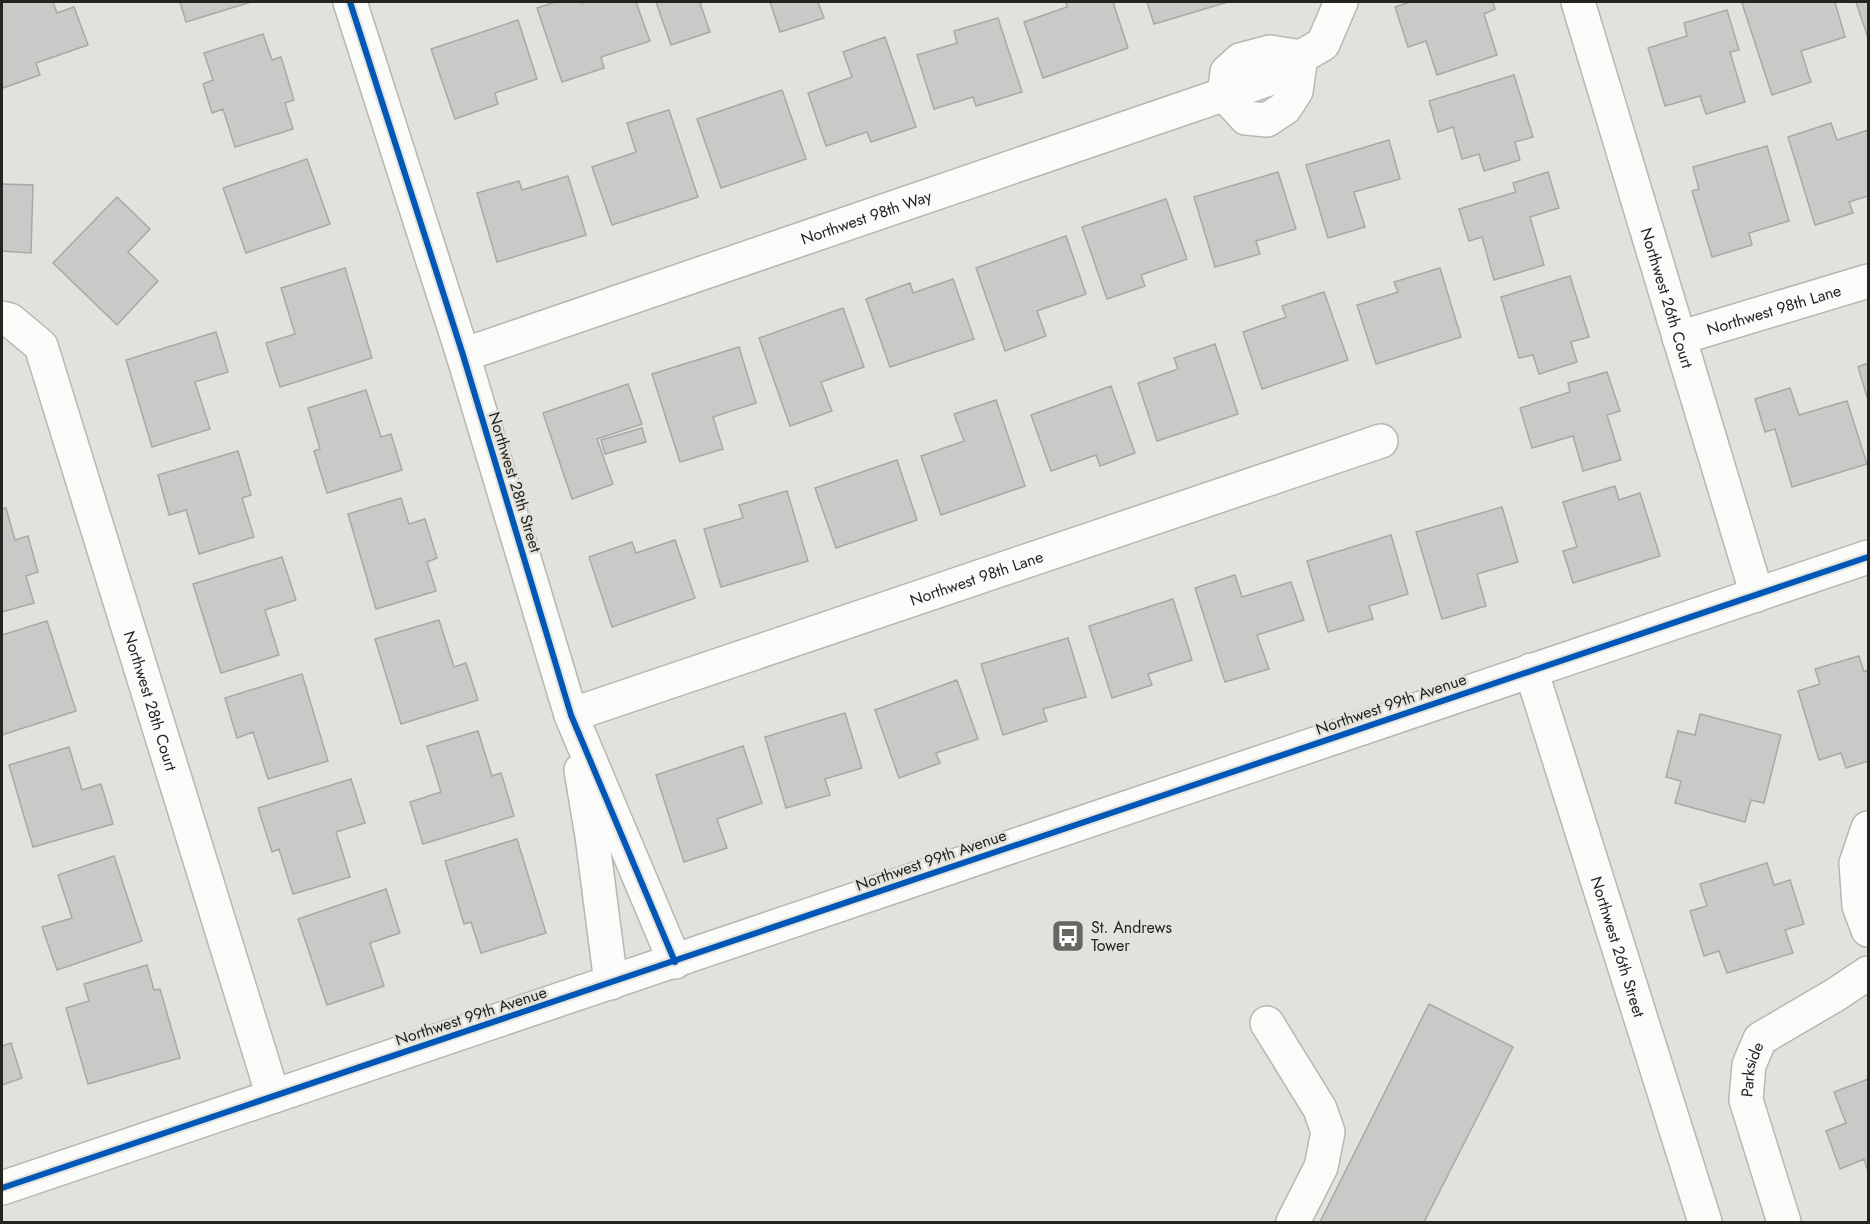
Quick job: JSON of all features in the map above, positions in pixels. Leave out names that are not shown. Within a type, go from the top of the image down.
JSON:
[{"type":"street","name":"Northwest 28th Street","points":[[350,2],[463,355],[571,715],[675,962]]},
{"type":"street","points":[[1301,57],[1296,91],[1285,108],[1267,120],[1246,118],[1224,94],[1227,72],[1240,60],[1270,52],[1301,57],[1323,44],[1341,2]]},
{"type":"street","name":"Northwest 26th Court","points":[[1578,2],[1757,595]]},
{"type":"street","name":"Northwest 98th Way","points":[[463,355],[1269,79]]},
{"type":"street","name":"Northwest 98th Lane","points":[[1680,338],[1869,280]]},
{"type":"street","name":"Northwest 28th Court","points":[[6,319],[41,346],[273,1096]]},
{"type":"street","name":"Northwest 98th Lane","points":[[571,715],[1381,441]]},
{"type":"street","name":"Northwest 99th Avenue","points":[[2,1188],[1869,557]]},
{"type":"street","name":"Northwest 26th Street","points":[[1531,670],[1705,1222]]},
{"type":"street","name":"Northwest 28th Street","points":[[571,715],[592,836],[611,983]]},
{"type":"street","points":[[1869,828],[1856,862],[1859,906],[1869,930]]},
{"type":"street","name":"Parkside","points":[[1784,1222],[1746,1100],[1749,1065],[1760,1039],[1869,973]]},
{"type":"street","points":[[1267,1023],[1320,1109],[1328,1132],[1321,1167],[1293,1222]]},
{"type":"building","points":[[2,2],[53,2],[57,13],[74,7],[88,45],[36,63],[40,75],[3,88]]},
{"type":"building","points":[[180,2],[251,2],[186,22]]},
{"type":"building","points":[[555,2],[636,2],[650,41],[601,57],[604,68],[562,82],[537,8]]},
{"type":"building","points":[[656,2],[705,2],[700,3],[710,32],[671,45]]},
{"type":"building","points":[[770,2],[818,2],[824,18],[780,32]]},
{"type":"building","points":[[1066,2],[1113,2],[1128,48],[1043,78],[1024,22],[1067,7]]},
{"type":"building","points":[[1147,2],[1228,2],[1154,24]]},
{"type":"building","points":[[1410,2],[1493,2],[1495,9],[1484,14],[1497,55],[1437,75],[1426,41],[1408,47],[1395,7]]},
{"type":"building","points":[[1835,2],[1845,37],[1801,51],[1811,82],[1772,95],[1742,3]]},
{"type":"building","points":[[1856,2],[1868,2],[1868,38]]},
{"type":"building","points":[[1727,10],[1739,50],[1730,52],[1745,102],[1706,114],[1700,96],[1665,106],[1648,48],[1687,36],[1684,23]]},
{"type":"building","points":[[998,18],[1022,92],[976,106],[973,97],[934,109],[917,55],[957,43],[954,31]]},
{"type":"building","points":[[518,20],[537,79],[495,93],[498,104],[455,119],[431,49]]},
{"type":"building","points":[[263,34],[272,60],[281,57],[294,100],[285,103],[293,129],[235,147],[223,109],[212,113],[203,84],[213,80],[204,53]]},
{"type":"building","points":[[885,37],[916,127],[871,142],[867,132],[826,146],[808,93],[852,77],[843,52]]},
{"type":"building","points":[[1514,75],[1533,137],[1515,142],[1520,160],[1484,171],[1479,154],[1462,159],[1453,127],[1438,132],[1429,101]]},
{"type":"building","points":[[782,90],[806,159],[721,188],[697,119]]},
{"type":"building","points":[[669,110],[698,197],[612,225],[592,167],[636,152],[627,123]]},
{"type":"building","points":[[1831,123],[1837,140],[1868,130],[1868,196],[1849,202],[1853,213],[1815,225],[1788,137]]},
{"type":"building","points":[[1389,140],[1400,179],[1354,192],[1365,227],[1328,238],[1306,165]]},
{"type":"building","points":[[1767,146],[1789,221],[1749,233],[1752,245],[1712,257],[1692,191],[1699,189],[1693,167]]},
{"type":"building","points":[[307,159],[330,224],[246,253],[223,188]]},
{"type":"building","points":[[1278,172],[1296,229],[1256,241],[1260,254],[1215,267],[1194,197]]},
{"type":"building","points":[[1548,172],[1559,208],[1530,217],[1544,265],[1494,280],[1482,237],[1469,241],[1459,209],[1516,192],[1513,183]]},
{"type":"building","points":[[568,176],[586,235],[497,262],[477,193],[519,181],[522,190]]},
{"type":"building","points":[[2,184],[33,185],[31,253],[2,251]]},
{"type":"building","points":[[117,197],[150,229],[128,252],[158,281],[117,325],[53,263]]},
{"type":"building","points":[[1166,199],[1187,259],[1141,275],[1145,286],[1107,299],[1082,227]]},
{"type":"building","points":[[1066,236],[1086,294],[1037,311],[1046,336],[1005,351],[976,268]]},
{"type":"building","points":[[345,268],[372,358],[280,387],[266,343],[295,334],[281,288]]},
{"type":"building","points":[[1440,268],[1461,337],[1376,364],[1357,305],[1398,292],[1394,282]]},
{"type":"building","points":[[1570,276],[1589,337],[1571,342],[1577,362],[1539,374],[1533,355],[1519,358],[1501,297]]},
{"type":"building","points":[[953,279],[974,339],[890,367],[866,299],[910,283],[913,293]]},
{"type":"building","points":[[1324,292],[1348,360],[1262,389],[1243,332],[1286,317],[1282,306]]},
{"type":"building","points":[[843,308],[864,367],[821,382],[832,411],[790,426],[759,338]]},
{"type":"building","points":[[216,332],[228,372],[195,382],[210,429],[152,447],[126,360]]},
{"type":"building","points":[[1215,344],[1238,414],[1157,441],[1138,383],[1178,369],[1174,358]]},
{"type":"building","points":[[739,347],[756,403],[713,417],[723,449],[680,462],[652,374]]},
{"type":"building","points":[[1868,363],[1868,400],[1858,367]]},
{"type":"building","points":[[1607,372],[1620,411],[1607,415],[1621,460],[1583,471],[1573,436],[1532,448],[1520,408],[1570,392],[1568,383]]},
{"type":"building","points":[[628,384],[642,424],[597,439],[613,484],[572,499],[543,413]]},
{"type":"building","points":[[1111,386],[1135,453],[1100,466],[1096,455],[1051,471],[1031,415]]},
{"type":"building","points":[[1790,388],[1799,415],[1847,401],[1867,464],[1792,487],[1775,429],[1765,432],[1755,399]]},
{"type":"building","points":[[366,390],[381,437],[391,434],[402,470],[327,493],[314,451],[320,449],[308,408]]},
{"type":"building","points":[[996,400],[1025,486],[941,515],[921,456],[964,441],[954,414]]},
{"type":"building","points":[[642,428],[646,442],[605,454],[601,440]]},
{"type":"building","points":[[238,451],[251,495],[242,498],[254,537],[199,554],[186,510],[169,515],[158,475]]},
{"type":"building","points":[[897,460],[917,520],[836,548],[815,488]]},
{"type":"building","points":[[1615,486],[1619,500],[1640,493],[1660,556],[1573,583],[1563,551],[1577,547],[1563,502]]},
{"type":"building","points":[[787,491],[808,561],[721,587],[704,529],[743,518],[739,505]]},
{"type":"building","points":[[401,498],[409,524],[425,519],[437,558],[427,562],[436,591],[376,609],[348,514]]},
{"type":"building","points":[[1502,507],[1518,562],[1477,574],[1486,606],[1442,619],[1416,532]]},
{"type":"building","points":[[6,508],[15,540],[28,536],[38,572],[26,576],[34,603],[2,612],[2,509]]},
{"type":"building","points":[[1391,535],[1408,594],[1369,606],[1373,619],[1328,632],[1307,561]]},
{"type":"building","points":[[675,540],[695,598],[612,627],[589,557],[632,542],[636,553]]},
{"type":"building","points":[[282,557],[296,600],[265,610],[279,655],[221,673],[193,584]]},
{"type":"building","points":[[1235,575],[1242,597],[1291,582],[1304,620],[1257,635],[1269,669],[1225,682],[1195,588]]},
{"type":"building","points":[[1173,599],[1192,660],[1148,674],[1152,685],[1112,698],[1089,626]]},
{"type":"building","points":[[439,620],[454,667],[466,663],[478,700],[401,724],[375,639]]},
{"type":"building","points":[[47,621],[76,711],[2,735],[2,635]]},
{"type":"building","points":[[1068,638],[1086,697],[1043,709],[1047,721],[1003,735],[981,664]]},
{"type":"building","points":[[1859,656],[1864,672],[1868,670],[1868,761],[1846,768],[1841,753],[1819,760],[1798,691],[1820,684],[1815,669]]},
{"type":"building","points":[[302,674],[328,761],[268,779],[253,732],[237,738],[225,698]]},
{"type":"building","points":[[957,680],[978,739],[936,753],[940,763],[899,778],[875,710]]},
{"type":"building","points":[[845,713],[862,768],[825,779],[830,795],[786,808],[765,737]]},
{"type":"building","points":[[1700,714],[1781,735],[1764,803],[1751,800],[1745,822],[1675,803],[1681,781],[1666,777],[1678,731],[1695,735]]},
{"type":"building","points":[[478,731],[492,776],[501,773],[514,816],[423,844],[410,802],[441,792],[427,746]]},
{"type":"building","points":[[743,746],[762,803],[717,819],[727,848],[684,862],[656,775]]},
{"type":"building","points":[[69,747],[82,790],[101,784],[113,824],[33,847],[9,765]]},
{"type":"building","points":[[351,779],[365,823],[336,832],[350,877],[293,894],[279,849],[272,852],[258,808]]},
{"type":"building","points":[[517,839],[546,933],[481,953],[471,922],[464,924],[445,861]]},
{"type":"building","points":[[114,856],[142,941],[57,970],[42,927],[72,918],[58,875]]},
{"type":"building","points":[[1767,863],[1774,885],[1790,880],[1804,924],[1785,930],[1793,953],[1727,973],[1719,951],[1704,956],[1690,911],[1707,906],[1700,884]]},
{"type":"building","points":[[386,889],[400,933],[370,943],[384,986],[327,1005],[298,919]]},
{"type":"building","points":[[147,965],[154,990],[160,989],[180,1058],[88,1084],[66,1008],[89,1001],[84,984]]},
{"type":"building","points":[[1429,1004],[1513,1047],[1424,1222],[1320,1222]]},
{"type":"building","points":[[11,1043],[22,1078],[2,1085],[2,1046]]},
{"type":"building","points":[[1868,1079],[1868,1171],[1864,1159],[1840,1169],[1826,1131],[1846,1123],[1834,1092]]},
{"type":"cycle path","points":[[350,2],[463,355],[571,715],[675,962]]},
{"type":"cycle path","points":[[2,1188],[1868,557]]},
{"type":"place","name":"St. Andrews Tower","points":[[1068,936]]}]
